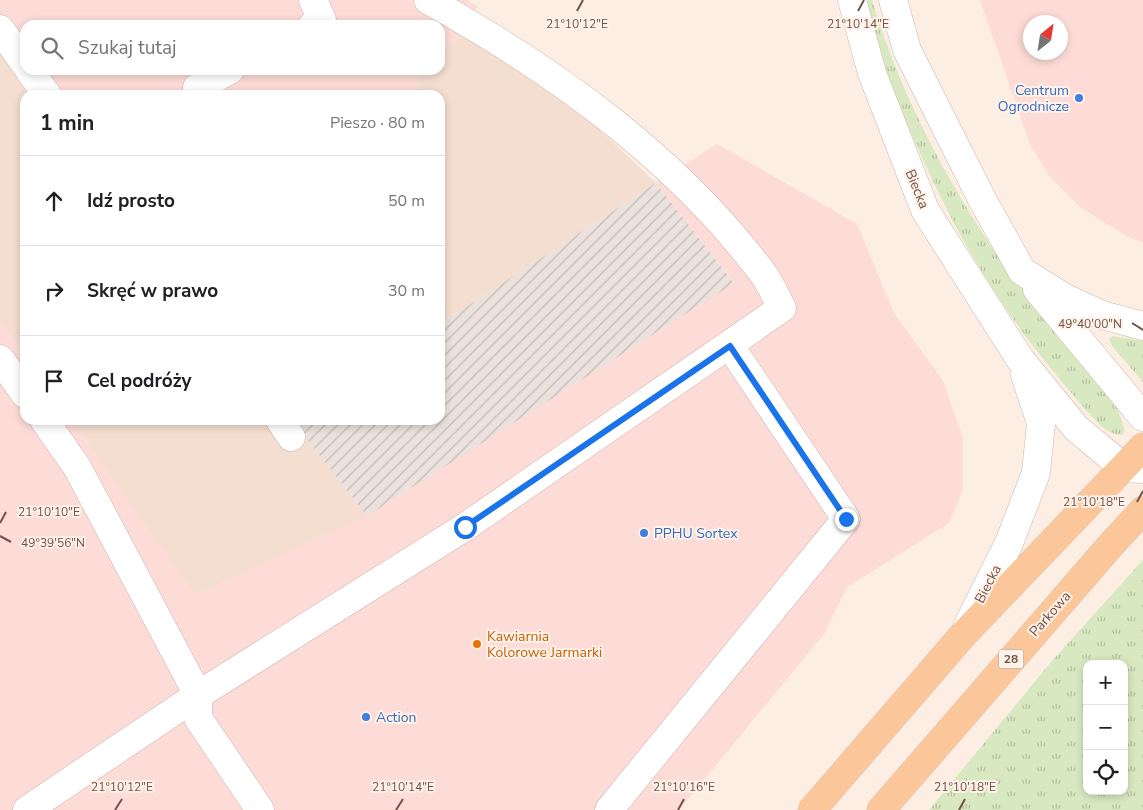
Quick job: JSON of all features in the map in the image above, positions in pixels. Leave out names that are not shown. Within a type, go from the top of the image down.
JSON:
[{"type":"main road","points":[[812,810],[963,635],[1133,468],[1143,448]]},
{"type":"main road","name":"Parkowa","points":[[881,810],[1143,510]]},
{"type":"street","points":[[313,0],[322,20]]},
{"type":"street","points":[[27,810],[198,695],[465,527],[730,346],[782,308],[765,276],[703,202],[630,134],[554,79],[467,22],[428,0]]},
{"type":"street","name":"Biecka","points":[[852,0],[872,73],[925,210],[1020,359],[1076,428],[1133,468]]},
{"type":"street","points":[[893,0],[907,50],[983,201],[1022,271],[1143,417]]},
{"type":"street","points":[[0,29],[20,57]]},
{"type":"street","points":[[33,75],[43,90]]},
{"type":"street","points":[[198,90],[197,88],[221,75]]},
{"type":"street","points":[[1022,271],[1065,298],[1102,315],[1143,326]]},
{"type":"street","points":[[608,810],[846,519],[730,346]]},
{"type":"street","points":[[0,359],[20,387]]},
{"type":"street","name":"Biecka","points":[[963,635],[1009,543],[1036,472],[1041,423],[1020,359]]},
{"type":"street","points":[[48,425],[77,467],[198,695],[198,718],[260,810]]},
{"type":"shaded area","points":[[0,0],[467,0],[477,6],[463,36],[445,49],[445,20],[20,20],[20,38],[0,9]]},
{"type":"shaded area","name":"Centrum Ogrodnicze","points":[[980,0],[1143,0],[1143,242],[1130,238],[1080,207],[1049,176],[1030,144]]},
{"type":"shaded area","points":[[0,9],[20,37],[20,75],[47,75],[57,90],[20,90],[20,348],[0,320]]},
{"type":"shaded area","points":[[463,36],[519,70],[588,119],[656,183],[445,321],[445,90],[416,90],[420,75],[445,75],[445,49]]},
{"type":"shaded area","points":[[47,75],[420,75],[416,90],[57,90]]},
{"type":"shaded area","points":[[717,144],[857,224],[894,313],[943,381],[963,438],[963,490],[949,523],[847,587],[824,634],[679,810],[0,810],[0,320],[20,348],[20,425],[75,425],[195,594],[367,516],[734,282],[656,183]]},
{"type":"shaded area","points":[[656,183],[734,283],[367,516],[296,425],[445,425],[445,321]]},
{"type":"shaded area","points":[[75,425],[296,425],[367,516],[195,595]]},
{"type":"green space","points":[[860,0],[872,0],[883,35],[911,104],[964,203],[1008,271],[1116,404],[1125,431],[1122,435],[1110,432],[1103,427],[1066,387],[1016,323],[972,255],[934,184],[902,112]]},
{"type":"green space","points":[[1113,336],[1143,341],[1143,382],[1112,346],[1109,339]]},
{"type":"green space","points":[[1143,560],[1143,810],[929,810],[1051,662]]},
{"type":"place","name":"Centrum Ogrodnicze","points":[[1079,98]]},
{"type":"place","name":"PPHU Sortex","points":[[644,533]]},
{"type":"place","name":"Kawiarnia Kolorowe Jarmarki","points":[[477,644]]},
{"type":"place","name":"Action","points":[[366,717]]},
{"type":"route","points":[[465,527],[730,346],[846,519]]}]
